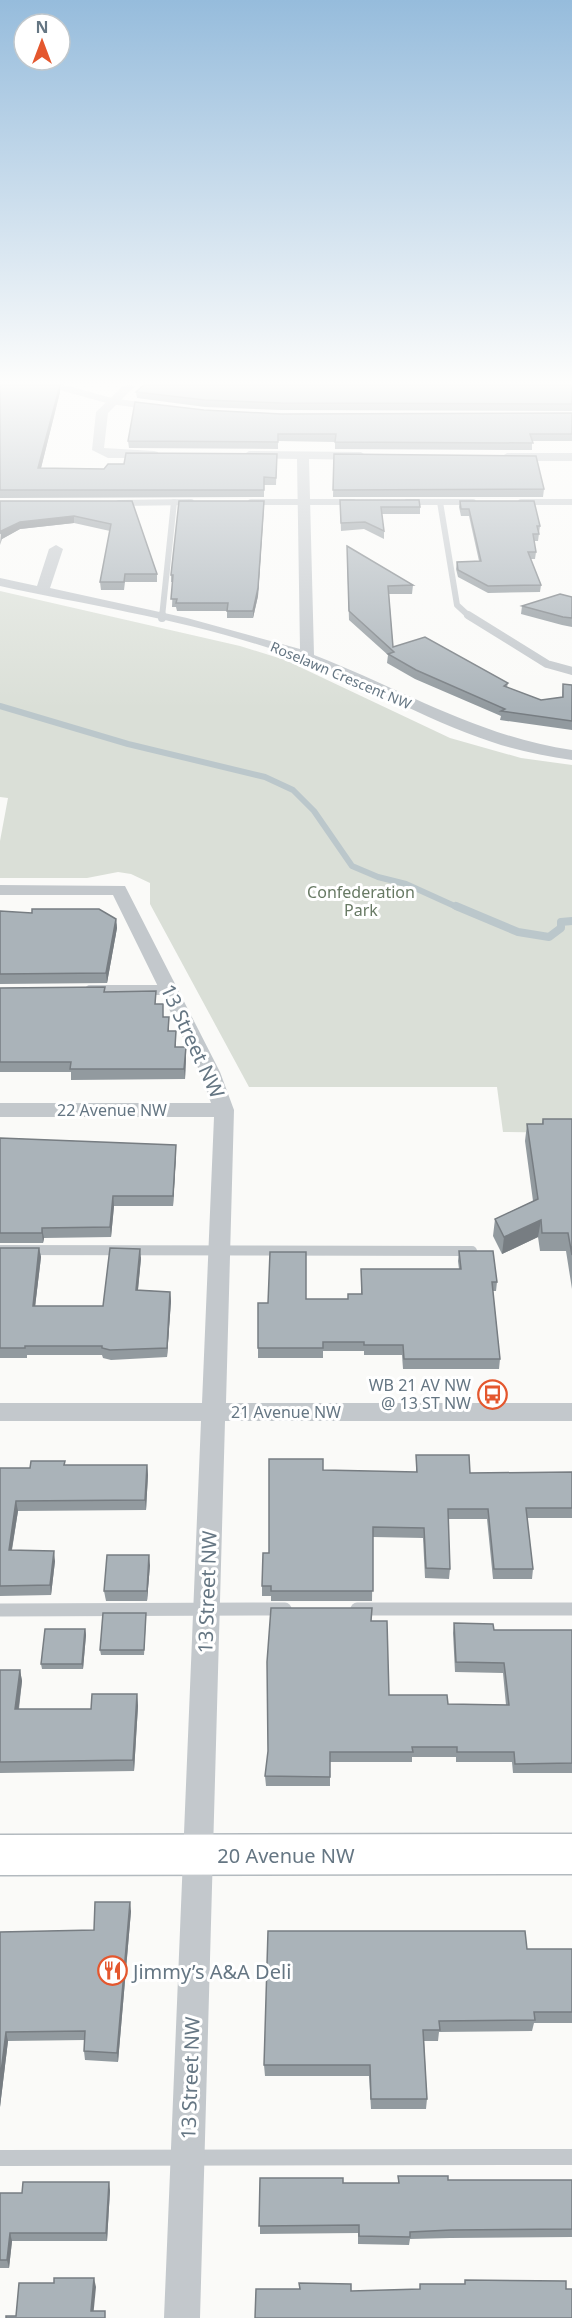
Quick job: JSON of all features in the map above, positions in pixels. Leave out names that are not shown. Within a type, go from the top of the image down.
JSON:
[{"type":"street","points":[[304,493],[308,658]]},
{"type":"street","points":[[42,591],[56,549]]},
{"type":"street","name":"Roselawn Crescent NW","points":[[0,582],[259,640],[308,658],[461,728],[548,753],[572,755]]},
{"type":"street","name":"13 Street NW","points":[[0,890],[119,890],[210,1072],[224,1110],[182,2318]]},
{"type":"street","name":"22 Avenue NW","points":[[0,1110],[224,1110]]},
{"type":"street","name":"21 Avenue NW","points":[[0,1412],[572,1412]]},
{"type":"street","name":"20 Avenue NW","points":[[0,1855],[572,1854]]},
{"type":"lane","points":[[116,502],[196,502]]},
{"type":"lane","points":[[162,618],[174,502]]},
{"type":"lane","points":[[240,502],[358,502]]},
{"type":"lane","points":[[393,502],[484,502]]},
{"type":"lane","points":[[440,502],[457,605],[466,614],[547,664],[572,672]]},
{"type":"lane","points":[[517,502],[572,502]]},
{"type":"lane","points":[[79,990],[169,990]]},
{"type":"lane","points":[[0,1250],[472,1251]]},
{"type":"lane","points":[[0,1610],[304,1610]]},
{"type":"lane","points":[[339,1610],[572,1610]]},
{"type":"lane","points":[[0,2158],[572,2157]]},
{"type":"green space","name":"Confederation Park","points":[[0,591],[240,646],[285,660],[450,738],[521,758],[572,765],[572,1133],[503,1132],[497,1087],[249,1087],[150,904],[150,883],[131,874],[118,872],[87,878],[0,878],[0,841],[8,798],[0,797]]},
{"type":"building","points":[[340,500],[419,500],[420,507],[381,507],[384,531],[365,522],[341,523]]},
{"type":"building","points":[[0,501],[132,501],[157,574],[125,574],[124,582],[100,582],[111,524],[74,516],[20,522],[1,531],[0,534]]},
{"type":"building","points":[[179,501],[264,501],[258,588],[253,611],[227,611],[228,603],[176,603],[177,599],[171,599],[173,575],[171,575]]},
{"type":"building","points":[[460,501],[534,501],[540,526],[537,526],[539,534],[533,534],[536,552],[528,552],[541,585],[488,586],[458,570],[457,562],[481,561],[469,509],[461,509]]},
{"type":"building","points":[[347,546],[413,585],[388,586],[393,647],[425,637],[508,683],[504,686],[541,700],[563,697],[563,684],[572,685],[572,721],[501,711],[505,709],[416,670],[388,654],[394,652],[349,611]]},
{"type":"building","points":[[560,594],[572,597],[572,618],[522,606]]},
{"type":"building","points":[[32,909],[99,909],[116,919],[106,973],[0,974],[0,911],[32,913]]},
{"type":"building","points":[[105,987],[104,992],[156,991],[155,1004],[163,1004],[163,1017],[169,1017],[168,1031],[176,1031],[175,1047],[186,1047],[184,1069],[70,1069],[71,1062],[0,1062],[0,988]]},
{"type":"building","points":[[543,1119],[572,1119],[572,1255],[568,1233],[542,1233],[541,1220],[504,1237],[495,1219],[538,1199],[527,1124],[543,1124]]},
{"type":"building","points":[[0,1138],[176,1145],[173,1196],[113,1196],[110,1227],[42,1228],[42,1233],[0,1233]]},
{"type":"building","points":[[0,1248],[39,1248],[33,1306],[103,1306],[110,1248],[140,1249],[136,1290],[170,1292],[167,1348],[110,1350],[102,1346],[25,1346],[25,1348],[0,1348]]},
{"type":"building","points":[[459,1251],[493,1251],[497,1282],[492,1282],[500,1359],[404,1359],[403,1345],[364,1345],[364,1342],[323,1342],[323,1348],[258,1348],[258,1303],[268,1303],[270,1252],[306,1252],[306,1299],[348,1299],[348,1294],[362,1294],[361,1269],[461,1269]]},
{"type":"building","points":[[416,1455],[469,1455],[470,1473],[572,1472],[572,1508],[526,1508],[533,1569],[494,1569],[488,1509],[448,1509],[450,1569],[426,1568],[424,1528],[373,1527],[373,1591],[271,1591],[271,1586],[262,1586],[263,1553],[269,1553],[269,1459],[323,1459],[323,1470],[417,1472]]},
{"type":"building","points":[[31,1461],[65,1461],[64,1465],[147,1465],[145,1500],[16,1501],[9,1550],[54,1551],[50,1585],[0,1586],[0,1468],[30,1468]]},
{"type":"building","points":[[107,1555],[149,1555],[147,1591],[104,1591]]},
{"type":"building","points":[[271,1608],[372,1608],[371,1621],[387,1621],[389,1695],[447,1695],[448,1704],[509,1705],[504,1663],[456,1662],[454,1623],[493,1624],[494,1630],[572,1630],[572,1763],[515,1764],[514,1752],[457,1752],[457,1747],[412,1747],[413,1752],[330,1752],[330,1777],[265,1776],[268,1751],[267,1662]]},
{"type":"building","points":[[103,1613],[146,1613],[144,1650],[100,1650]]},
{"type":"building","points":[[45,1629],[85,1629],[82,1664],[41,1664]]},
{"type":"building","points":[[0,1670],[20,1670],[15,1709],[91,1709],[92,1694],[137,1694],[133,1760],[0,1762]]},
{"type":"building","points":[[95,1902],[130,1902],[117,2053],[84,2051],[85,2031],[6,2032],[0,2080],[0,1932],[94,1930]]},
{"type":"building","points":[[268,1931],[525,1931],[527,1949],[572,1949],[572,2012],[534,2012],[535,2020],[439,2021],[440,2030],[423,2030],[427,2099],[371,2099],[370,2065],[264,2065]]},
{"type":"building","points":[[398,2176],[448,2176],[448,2180],[572,2180],[572,2229],[410,2232],[410,2237],[359,2236],[359,2225],[259,2226],[260,2178],[343,2178],[343,2183],[399,2183]]},
{"type":"building","points":[[23,2182],[109,2182],[106,2233],[10,2233],[7,2260],[0,2260],[0,2193],[22,2193]]},
{"type":"building","points":[[54,2278],[94,2278],[91,2311],[105,2311],[105,2318],[6,2318],[6,2316],[16,2316],[19,2283],[54,2283]]},
{"type":"building","points":[[465,2280],[566,2281],[566,2289],[572,2289],[572,2318],[255,2318],[256,2289],[300,2289],[299,2283],[351,2284],[351,2291],[420,2289],[420,2284],[465,2284]]},
{"type":"waterway","points":[[0,706],[128,744],[265,777],[293,790],[314,811],[352,866],[378,877],[406,884],[459,908]]},
{"type":"waterway","points":[[456,906],[518,932],[549,937],[561,928],[561,922],[572,921]]},
{"type":"place","name":"WB 21 AV NW @ 13 ST NW","points":[[492,1394]]},
{"type":"place","name":"Jimmy’s A&A Deli","points":[[112,1971]]}]
